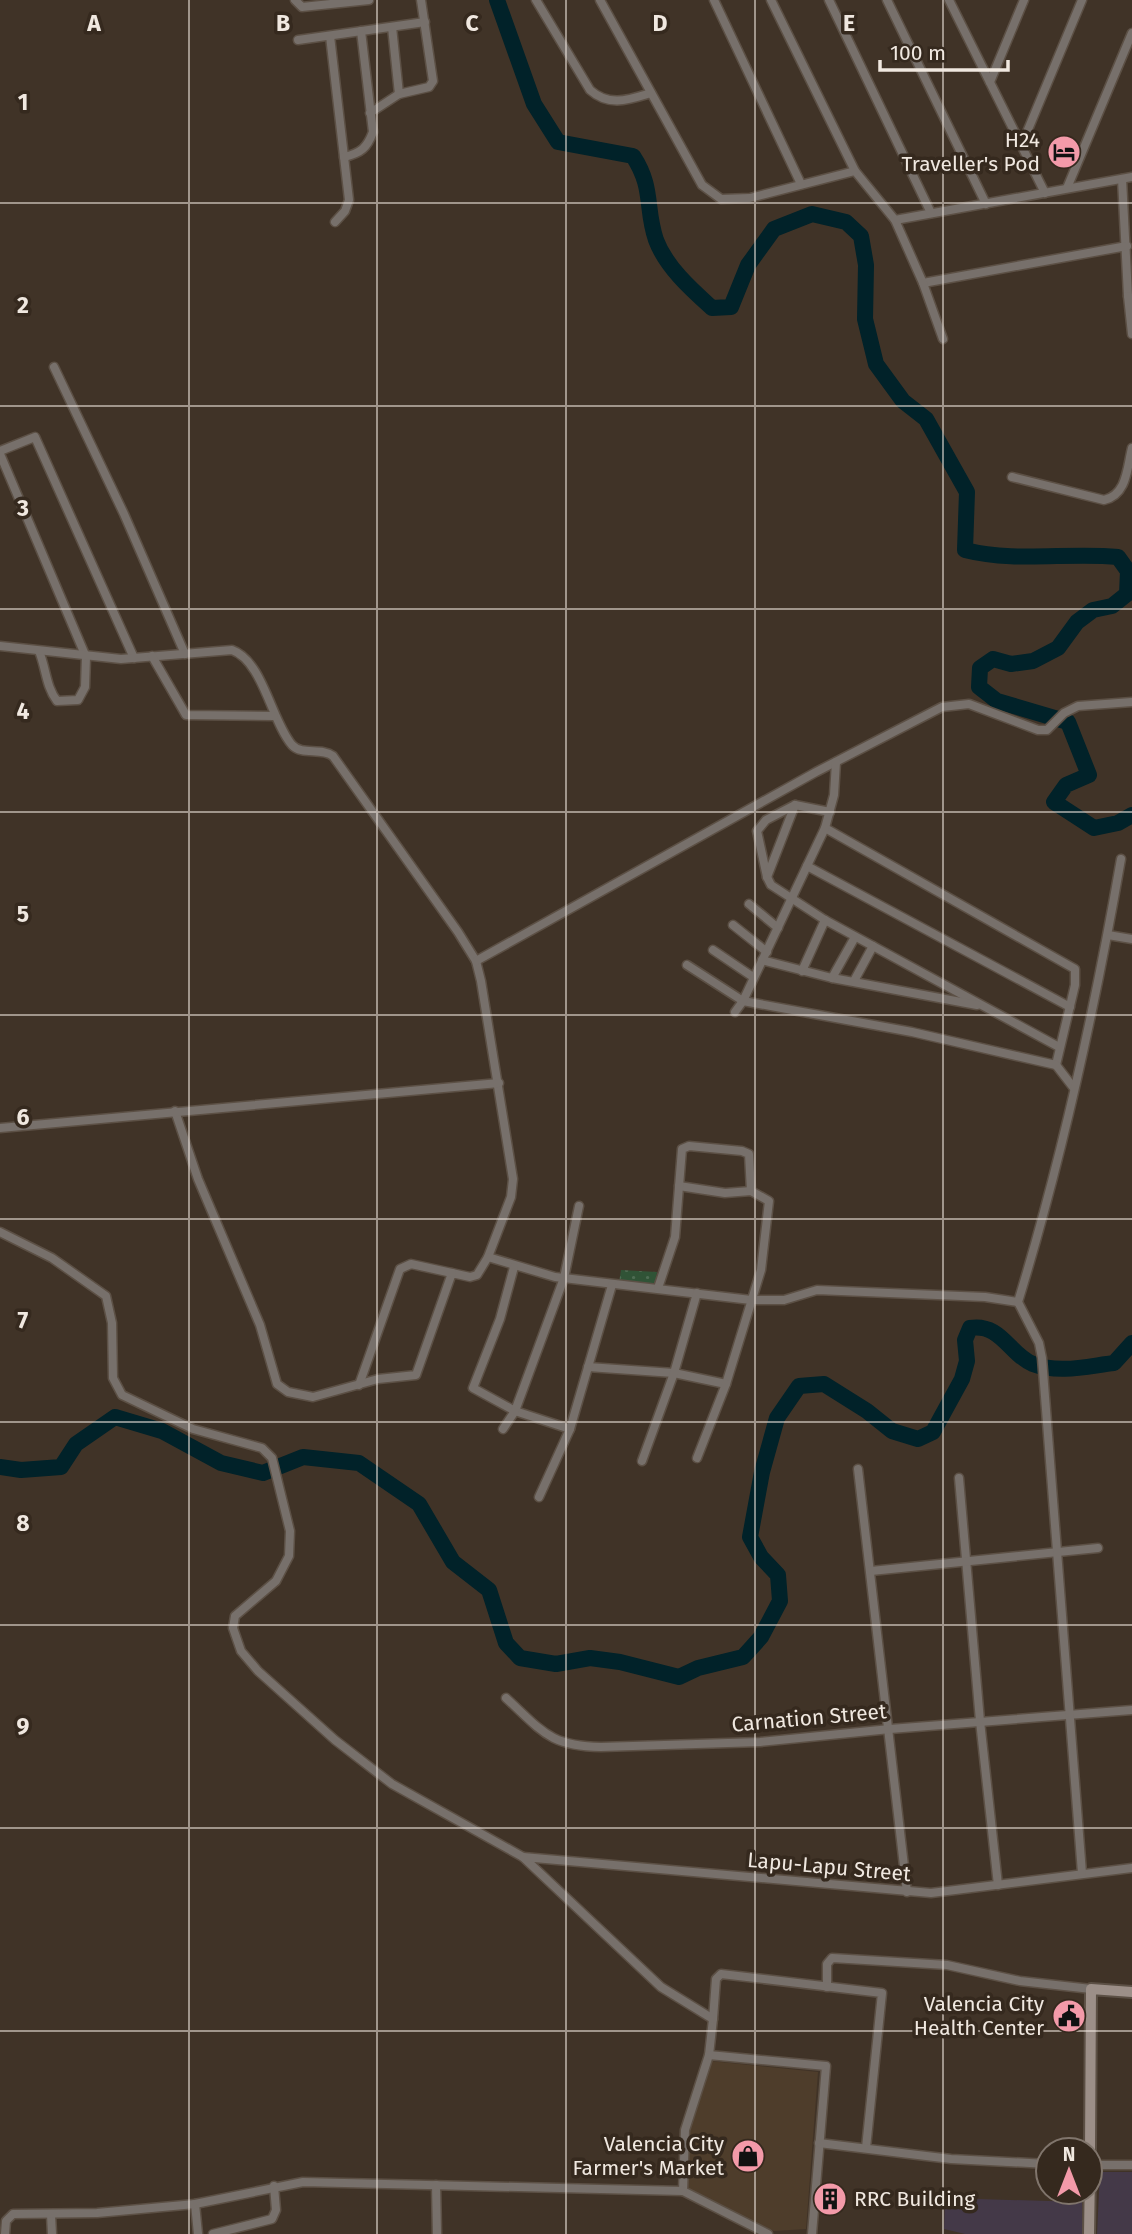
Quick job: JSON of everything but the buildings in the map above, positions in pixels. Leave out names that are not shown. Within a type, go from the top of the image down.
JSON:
[{"type":"street","points":[[295,0],[302,7],[312,8],[369,0]]},
{"type":"street","points":[[370,113],[399,94],[429,87],[433,81],[421,0]]},
{"type":"street","points":[[536,0],[590,90],[599,98],[609,101],[651,93]]},
{"type":"street","points":[[600,0],[702,186],[711,195],[721,199],[750,198],[855,171]]},
{"type":"street","points":[[714,0],[802,184]]},
{"type":"street","points":[[771,0],[855,171],[895,220],[923,283],[943,339]]},
{"type":"street","points":[[829,0],[931,213]]},
{"type":"street","points":[[887,0],[986,204]]},
{"type":"street","points":[[950,0],[1045,193]]},
{"type":"street","points":[[990,82],[1024,0]]},
{"type":"street","points":[[1021,144],[1082,0]]},
{"type":"street","points":[[298,40],[425,22]]},
{"type":"street","points":[[392,27],[399,94]]},
{"type":"street","points":[[344,157],[359,153],[368,145],[373,132],[361,31]]},
{"type":"street","points":[[1067,188],[1132,33]]},
{"type":"street","points":[[330,36],[349,200],[345,211],[335,222]]},
{"type":"street","points":[[895,220],[1132,177]]},
{"type":"street","points":[[1122,179],[1132,334]]},
{"type":"street","points":[[923,283],[1127,246]]},
{"type":"street","points":[[54,367],[124,514],[185,654]]},
{"type":"street","points":[[39,651],[47,673],[48,690],[57,701],[78,700],[85,687],[86,657],[0,453],[35,437],[134,658]]},
{"type":"street","points":[[1012,477],[1104,500],[1112,499],[1121,491],[1132,448]]},
{"type":"street","points":[[0,646],[86,657],[134,658],[232,650],[240,653],[253,669],[274,716],[295,748],[323,751],[333,756],[476,961],[499,1083],[513,1180],[511,1198],[488,1257],[475,1276],[411,1264],[400,1269],[359,1385]]},
{"type":"street","points":[[152,656],[186,715],[274,716]]},
{"type":"street","points":[[476,961],[836,762],[942,707],[957,703],[969,704],[1038,730],[1047,730],[1064,713],[1078,706],[1132,702]]},
{"type":"street","points":[[735,1012],[743,1002],[825,828],[830,812],[836,762]]},
{"type":"street","points":[[830,812],[795,805],[758,827],[766,877],[777,890],[855,937],[1059,1047]]},
{"type":"street","points":[[766,877],[795,805]]},
{"type":"street","points":[[825,828],[1070,965],[1077,976],[1056,1065]]},
{"type":"street","points":[[1082,1873],[1042,1357],[1039,1343],[1018,1302],[1042,1222],[1108,935],[1121,859]]},
{"type":"street","points":[[807,866],[1070,1007]]},
{"type":"street","points":[[749,904],[778,928]]},
{"type":"street","points":[[802,971],[825,920]]},
{"type":"street","points":[[733,925],[764,956],[802,971],[986,1007]]},
{"type":"street","points":[[1108,935],[1132,939]]},
{"type":"street","points":[[832,978],[855,937]]},
{"type":"street","points":[[855,981],[873,946]]},
{"type":"street","points":[[713,950],[753,977]]},
{"type":"street","points":[[687,965],[743,1002],[912,1032],[1056,1065],[1073,1087]]},
{"type":"street","points":[[0,1128],[499,1083]]},
{"type":"street","points":[[175,1111],[198,1179],[260,1325],[276,1384],[288,1392],[313,1397],[359,1385],[416,1375],[452,1273]]},
{"type":"street","points":[[658,1288],[675,1237],[681,1152],[685,1147],[742,1151],[749,1154],[751,1191]]},
{"type":"street","points":[[679,1186],[725,1194],[751,1191],[768,1198],[769,1206],[764,1256],[726,1384],[697,1458]]},
{"type":"street","points":[[503,1429],[514,1411],[564,1278],[579,1206]]},
{"type":"street","points":[[0,1232],[52,1258],[106,1296],[112,1323],[113,1378],[122,1395],[193,1429],[262,1448],[272,1458],[290,1531],[289,1556],[276,1581],[235,1616],[233,1628],[241,1651],[258,1671],[335,1740],[392,1784],[523,1857],[661,1987],[713,2019]]},
{"type":"street","points":[[488,1257],[514,1267],[564,1278],[751,1300],[785,1300],[817,1290],[985,1297],[1018,1302]]},
{"type":"street","points":[[514,1267],[500,1319],[473,1388],[514,1411],[570,1429]]},
{"type":"street","points":[[539,1497],[570,1429],[612,1285]]},
{"type":"street","points":[[642,1461],[674,1373],[697,1293]]},
{"type":"street","points":[[588,1367],[674,1373],[726,1384]]},
{"type":"street","points":[[858,1469],[907,1892]]},
{"type":"street","points":[[959,1478],[980,1721],[998,1885]]},
{"type":"street","points":[[871,1571],[1098,1548]]},
{"type":"street","name":"Carnation Street","points":[[506,1698],[557,1742],[575,1747],[760,1742],[890,1728],[1132,1710]]},
{"type":"street","name":"Lapu-Lapu Street","points":[[523,1857],[942,1893],[1132,1868]]},
{"type":"street","points":[[827,1986],[827,1965],[831,1958],[937,1964],[991,1975],[1132,1992]]},
{"type":"street","points":[[683,2191],[685,2130],[709,2054],[716,1979],[721,1974],[881,1992],[884,1996],[866,2148]]},
{"type":"street","points":[[1090,2136],[1091,1989]]},
{"type":"street","points":[[709,2054],[826,2066],[811,2234]]},
{"type":"street","points":[[819,2143],[951,2159],[1034,2163]]},
{"type":"street","points":[[1104,2165],[1132,2165]]},
{"type":"street","points":[[5,2234],[8,2216],[195,2204],[303,2182],[683,2191],[768,2234]]},
{"type":"street","points":[[436,2185],[438,2234]]},
{"type":"street","points":[[213,2234],[272,2220],[276,2210],[274,2186]]},
{"type":"street","points":[[195,2204],[198,2234]]},
{"type":"street","points":[[1089,2206],[1089,2234]]},
{"type":"street","points":[[51,2215],[52,2234]]},
{"type":"shaded area","name":"Valencia City Farmer's Market","points":[[711,2061],[818,2072],[806,2229],[774,2231],[686,2189],[688,2128]]},
{"type":"shaded area","points":[[1104,2172],[1132,2172],[1132,2234],[1097,2234],[1098,2206],[1104,2206]]},
{"type":"shaded area","points":[[945,2198],[1034,2201],[1034,2206],[1082,2206],[1083,2234],[965,2234],[944,2229]]},
{"type":"green space","points":[[621,1270],[657,1272],[655,1286],[619,1283]]},
{"type":"waterway","points":[[497,0],[534,104],[558,142],[633,156],[647,188],[653,229],[660,250],[680,277],[712,308],[731,307],[748,265],[774,229],[812,214],[846,222],[861,236],[866,265],[865,319],[876,364],[903,401],[926,419],[967,492],[965,550],[1022,557],[1118,557],[1128,571],[1127,594],[1112,606],[1093,610],[1077,622],[1058,648],[1033,661],[1011,664],[993,659],[980,668],[979,687],[997,701],[1068,722],[1089,775],[1066,785],[1054,802],[1094,828],[1118,823],[1132,815]]},
{"type":"waterway","points":[[0,1467],[21,1470],[61,1467],[76,1444],[115,1417],[162,1431],[221,1463],[263,1473],[303,1457],[359,1463],[419,1504],[453,1562],[489,1590],[506,1643],[520,1658],[556,1664],[590,1658],[620,1662],[679,1677],[698,1668],[743,1657],[761,1637],[780,1601],[778,1575],[761,1557],[750,1537],[762,1472],[777,1418],[799,1386],[824,1384],[867,1411],[892,1431],[918,1439],[933,1432],[962,1379],[967,1361],[965,1340],[970,1328],[990,1330],[1033,1364],[1053,1368],[1114,1363],[1132,1343]]},
{"type":"place","name":"H24 Traveller's Pod","points":[[1064,152]]},
{"type":"place","name":"Valencia City Health Center","points":[[1069,2016]]},
{"type":"place","name":"Valencia City Farmer's Market","points":[[748,2156]]},
{"type":"place","name":"RRC Building","points":[[830,2199]]}]
